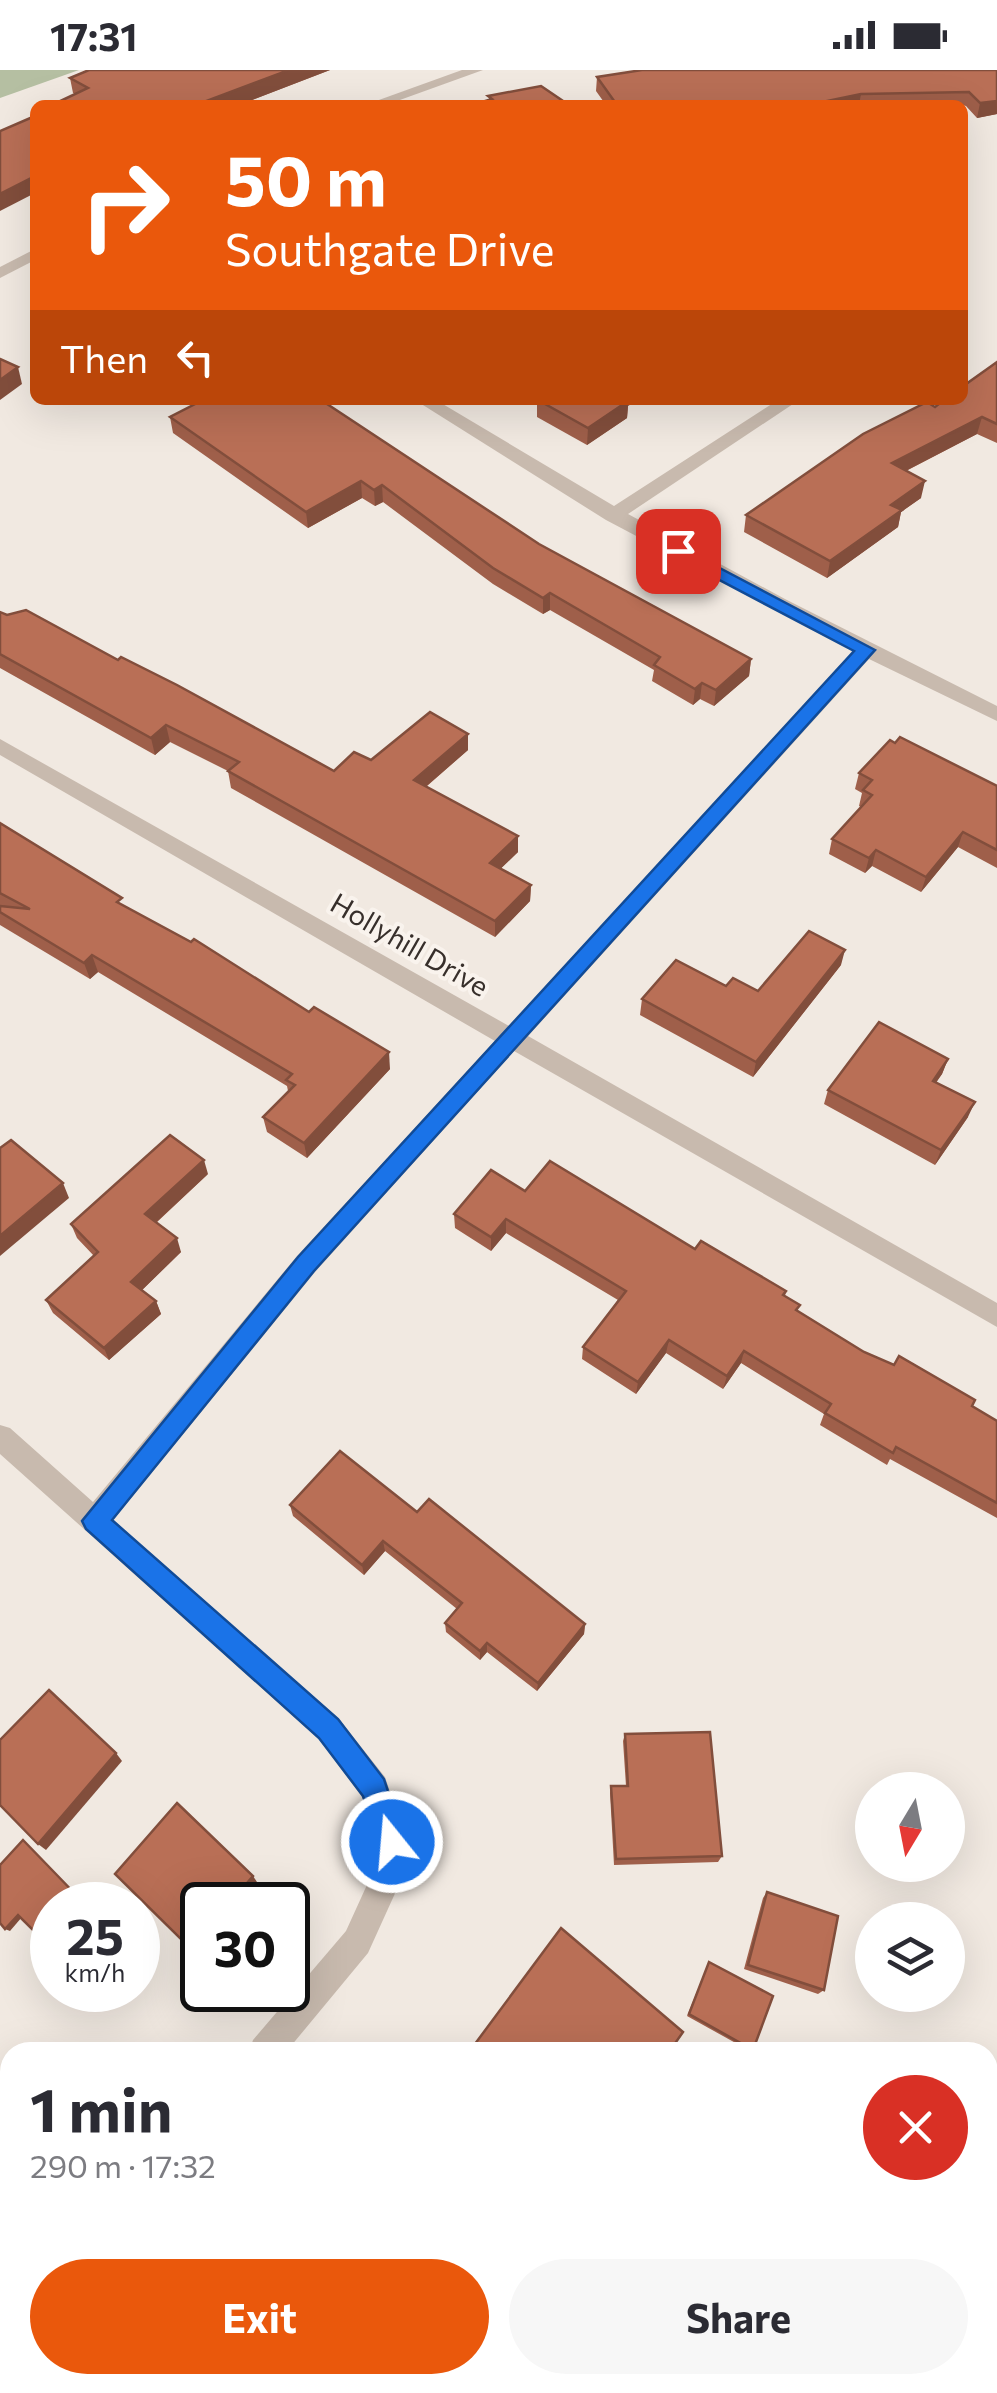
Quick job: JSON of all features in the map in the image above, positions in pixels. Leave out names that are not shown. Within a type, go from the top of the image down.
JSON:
[{"type":"street","points":[[387,100],[476,70]]},
{"type":"street","points":[[0,273],[30,257]]},
{"type":"street","points":[[432,405],[612,516],[997,714]]},
{"type":"street","points":[[612,516],[782,405]]},
{"type":"street","points":[[95,1521],[306,1264],[866,650]]},
{"type":"street","name":"Hollyhill Drive","points":[[0,746],[997,1316]]},
{"type":"street","points":[[0,1437],[328,1728],[354,1756],[385,1814],[392,1842],[381,1889],[356,1942],[273,2042]]},
{"type":"green space","points":[[0,70],[79,70],[0,98]]},
{"type":"building","points":[[89,70],[289,70],[209,100],[63,100],[88,88],[70,78]]},
{"type":"building","points":[[642,70],[997,70],[997,101],[980,103],[969,92],[861,94],[832,100],[613,100],[597,77]]},
{"type":"building","points":[[541,86],[562,100],[489,100],[492,99],[488,96]]},
{"type":"building","points":[[30,118],[30,179],[0,194],[0,131]]},
{"type":"building","points":[[0,359],[18,367],[0,380]]},
{"type":"building","points":[[997,362],[997,424],[982,417],[892,463],[925,481],[891,505],[902,510],[830,561],[746,515],[863,434],[921,405],[968,405],[968,383]]},
{"type":"building","points":[[193,405],[329,405],[539,544],[751,659],[716,690],[702,683],[695,689],[654,665],[660,657],[550,593],[543,598],[493,568],[382,485],[374,490],[361,481],[306,512],[170,417]]},
{"type":"building","points":[[547,405],[622,405],[588,428]]},
{"type":"building","points":[[26,610],[118,660],[121,657],[177,685],[334,771],[354,752],[371,760],[430,712],[468,734],[414,780],[518,836],[490,863],[531,885],[495,921],[228,771],[239,762],[166,725],[151,738],[0,654],[0,612],[7,615]]},
{"type":"building","points":[[900,737],[997,786],[997,850],[963,832],[926,877],[876,850],[869,858],[832,839],[872,795],[863,790],[872,780],[859,773],[890,740],[895,743]]},
{"type":"building","points":[[0,823],[122,898],[117,902],[191,942],[194,939],[309,1012],[314,1007],[389,1052],[304,1143],[263,1117],[295,1085],[286,1080],[292,1074],[92,955],[84,963],[0,912],[0,906],[30,909],[0,893]]},
{"type":"building","points":[[809,931],[845,950],[756,1062],[642,999],[676,960],[726,986],[733,978],[758,991]]},
{"type":"building","points":[[879,1022],[948,1059],[933,1081],[975,1102],[941,1150],[828,1090]]},
{"type":"building","points":[[170,1135],[204,1160],[145,1214],[177,1238],[131,1282],[156,1301],[104,1348],[46,1300],[98,1252],[71,1224]]},
{"type":"building","points":[[11,1140],[63,1183],[0,1236],[0,1148]]},
{"type":"building","points":[[550,1161],[695,1249],[701,1241],[786,1291],[783,1295],[800,1305],[796,1310],[864,1352],[894,1365],[899,1356],[975,1400],[972,1406],[997,1421],[997,1503],[896,1447],[893,1453],[825,1413],[831,1404],[744,1351],[727,1376],[669,1340],[638,1382],[583,1347],[626,1291],[506,1219],[491,1237],[454,1214],[491,1170],[525,1191]]},
{"type":"building","points":[[340,1451],[417,1512],[429,1499],[585,1624],[538,1683],[487,1643],[480,1651],[445,1623],[462,1603],[383,1541],[362,1565],[290,1505]]},
{"type":"building","points":[[49,1690],[116,1753],[38,1844],[0,1805],[0,1740]]},
{"type":"building","points":[[710,1732],[722,1856],[616,1859],[611,1786],[628,1786],[625,1734]]},
{"type":"building","points":[[177,1803],[253,1876],[248,1882],[180,1882],[180,1938],[160,1918],[160,1882],[123,1882],[115,1874]]},
{"type":"building","points":[[23,1840],[64,1882],[30,1882],[30,1927],[18,1915],[5,1929],[0,1923],[0,1865]]},
{"type":"building","points":[[767,1892],[838,1916],[824,1990],[748,1965]]},
{"type":"building","points":[[561,1928],[683,2032],[676,2042],[476,2042]]},
{"type":"building","points":[[709,1962],[773,1996],[756,2042],[739,2042],[689,2014]]},
{"type":"route","points":[[392,1842],[374,1788],[354,1756],[328,1728],[95,1521],[306,1264],[866,650],[678,551]]}]
